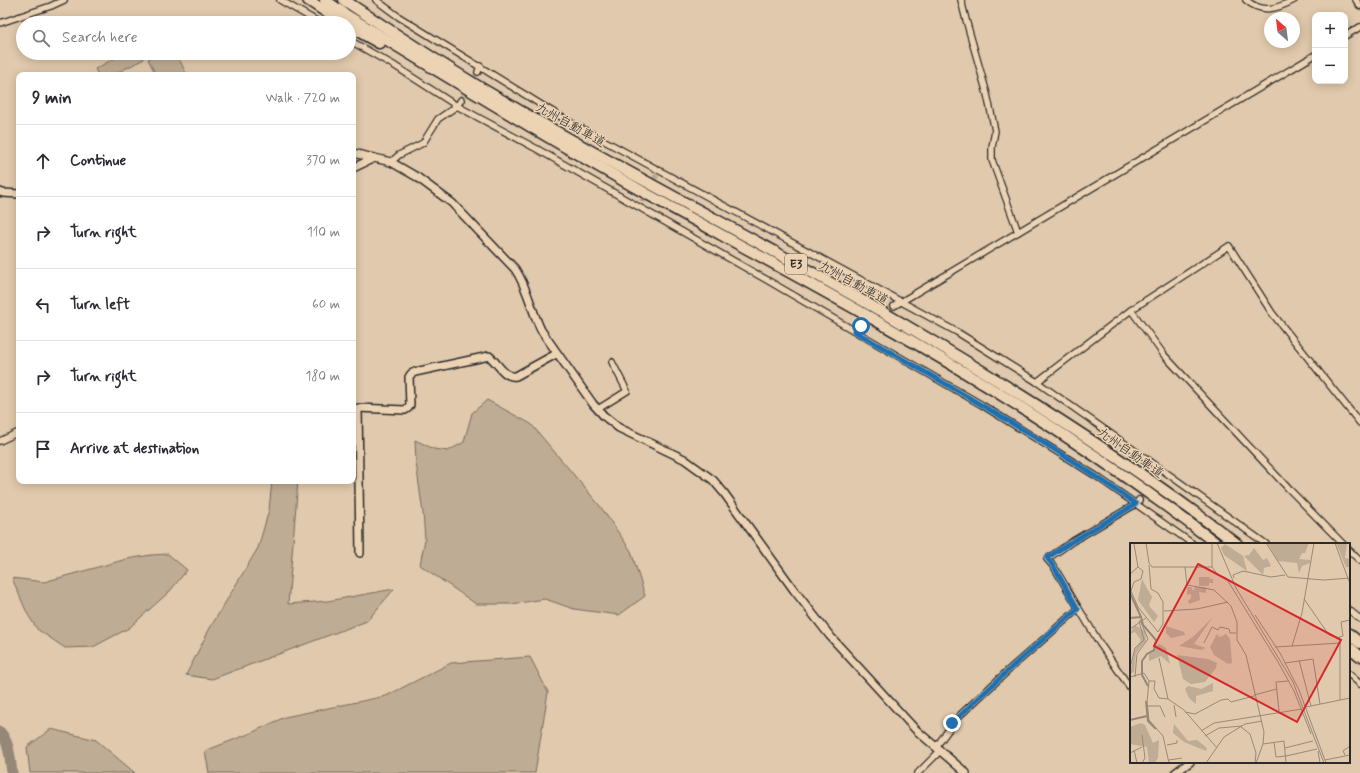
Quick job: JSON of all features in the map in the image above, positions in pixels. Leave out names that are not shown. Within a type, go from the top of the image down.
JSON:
[{"type":"highway","points":[[308,0],[332,16]]},
{"type":"highway","name":"九州自動車道","points":[[325,0],[348,16]]},
{"type":"highway","name":"九州自動車道","points":[[344,0],[482,88],[558,132],[830,283],[983,372],[1118,458],[1236,543]]},
{"type":"highway","points":[[356,0],[437,60]]},
{"type":"highway","name":"九州自動車道","points":[[356,21],[494,106],[647,194],[877,321],[995,391],[1111,466],[1172,509],[1216,543]]},
{"type":"highway","points":[[356,30],[494,106]]},
{"type":"highway","points":[[1350,635],[1360,643]]},
{"type":"highway","points":[[1350,648],[1360,656]]},
{"type":"street","points":[[21,16],[64,0]]},
{"type":"street","points":[[280,0],[308,16]]},
{"type":"street","points":[[376,0],[399,17],[479,69],[566,120],[658,172],[805,249],[957,332],[1038,382],[1160,471],[1265,543]]},
{"type":"street","points":[[961,0],[987,94],[995,131],[992,147],[992,160],[1018,232]]},
{"type":"street","points":[[1246,0],[1252,6],[1266,9],[1281,6],[1294,0]]},
{"type":"street","points":[[1356,0],[1360,6]]},
{"type":"street","points":[[0,23],[16,18]]},
{"type":"street","points":[[1348,34],[1360,27]]},
{"type":"street","points":[[356,44],[395,66],[457,106],[517,137],[640,205],[982,405],[1137,502],[1192,543]]},
{"type":"street","points":[[894,306],[1312,57]]},
{"type":"street","points":[[391,162],[399,155],[423,143],[431,128],[438,120],[457,106],[461,100]]},
{"type":"street","points":[[356,154],[391,162],[417,177],[452,203],[516,269],[527,291],[535,318],[541,330],[556,354],[598,409],[619,428],[684,459],[708,476],[724,493],[794,590],[830,636],[915,729],[966,773]]},
{"type":"street","points":[[356,167],[374,158]]},
{"type":"street","points":[[0,192],[16,194]]},
{"type":"street","points":[[1038,382],[1132,310],[1229,246],[1272,313],[1360,424]]},
{"type":"street","points":[[1132,310],[1164,355],[1287,487],[1342,543]]},
{"type":"street","points":[[854,331],[861,326]]},
{"type":"street","points":[[360,553],[358,408],[405,410],[410,405],[409,377],[415,372],[489,356],[506,374],[511,377],[516,376],[556,354]]},
{"type":"street","points":[[598,409],[627,391],[612,362]]},
{"type":"street","points":[[0,441],[16,433]]},
{"type":"street","points":[[1130,688],[1115,668],[1054,567],[1047,558],[1137,502]]},
{"type":"street","points":[[1350,551],[1360,561]]},
{"type":"street","points":[[918,773],[938,749],[957,718],[1078,609]]},
{"type":"street","points":[[1350,611],[1360,619]]},
{"type":"street","points":[[1350,675],[1360,684]]},
{"type":"street","points":[[1175,773],[1182,764]]},
{"type":"shaded area","points":[[111,60],[142,60],[119,72],[96,72],[95,69]]},
{"type":"shaded area","points":[[148,60],[180,60],[186,72],[154,72]]},
{"type":"shaded area","points":[[487,400],[531,424],[600,506],[631,551],[645,596],[619,615],[574,609],[545,599],[512,604],[476,604],[420,565],[425,539],[416,463],[415,440],[434,449],[448,451],[464,442],[472,413]]},
{"type":"shaded area","points":[[272,484],[298,484],[288,604],[328,601],[394,589],[367,621],[212,679],[186,675],[210,628],[258,548],[269,510]]},
{"type":"shaded area","points":[[168,554],[187,570],[170,591],[129,628],[93,647],[65,648],[37,629],[27,613],[12,578],[44,582],[127,559]]},
{"type":"shaded area","points":[[530,657],[548,692],[535,773],[209,773],[205,751],[251,733],[285,717],[386,696],[451,663]]},
{"type":"shaded area","points":[[51,729],[96,740],[135,773],[30,773],[27,747]]},
{"type":"waterway","points":[[0,732],[8,746],[12,773]]},
{"type":"tunnel","points":[[461,100],[478,72]]},
{"type":"tunnel","points":[[642,202],[657,174]]},
{"type":"tunnel","points":[[861,326],[894,306]]},
{"type":"tunnel","points":[[1139,500],[1159,473]]},
{"type":"route","points":[[861,326],[854,331],[982,405],[1096,476],[1136,504],[1047,558],[1054,567],[1078,609],[984,692],[982,696],[952,723]]}]
